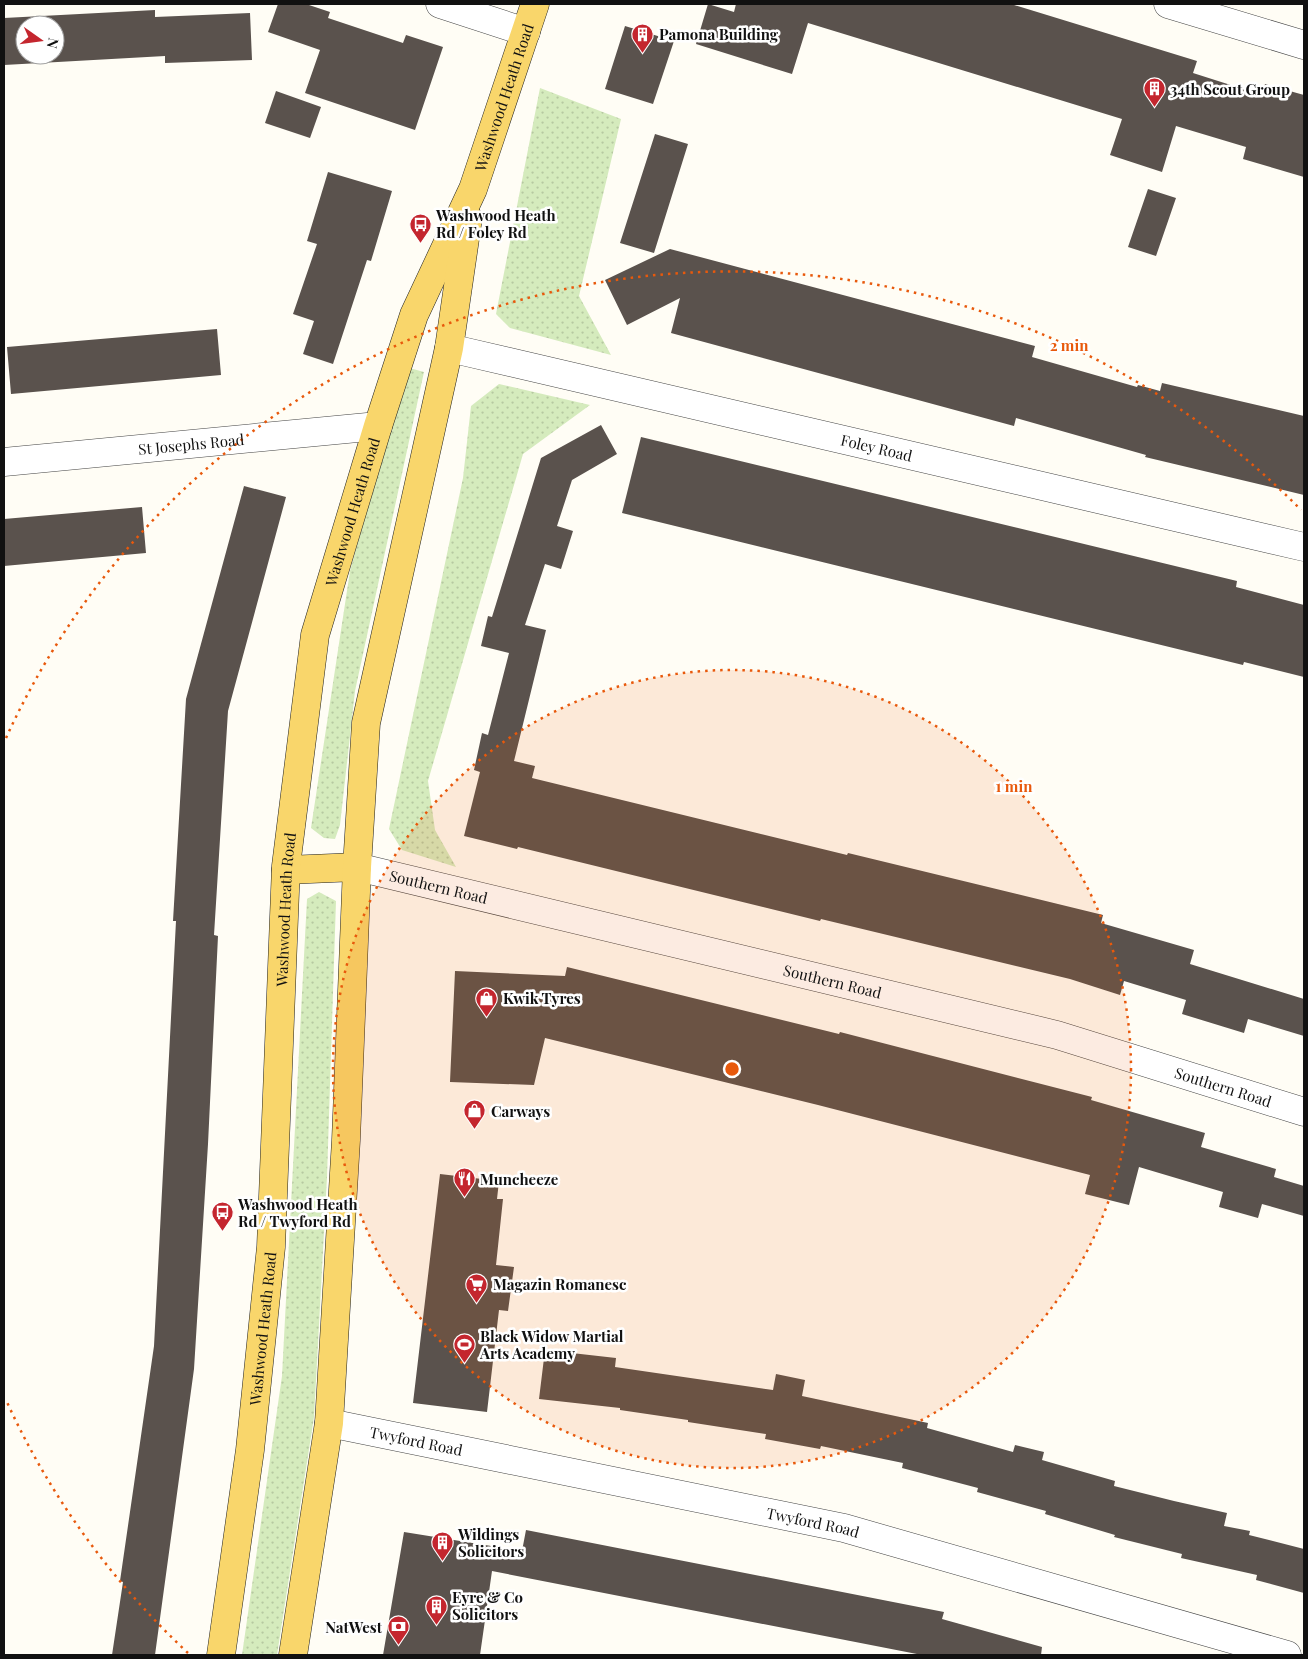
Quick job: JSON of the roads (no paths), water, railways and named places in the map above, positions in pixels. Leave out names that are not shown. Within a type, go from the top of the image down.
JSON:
[{"type":"main road","name":"Washwood Heath Road","points":[[221,1655],[250,1450],[271,1247],[286,870],[315,635],[378,426],[414,315],[473,189],[535,4]]},
{"type":"main road","name":"Washwood Heath Road","points":[[293,1655],[328,1423],[346,1140],[357,867],[366,723],[449,348],[473,189]]},
{"type":"main road","points":[[286,870],[357,867]]},
{"type":"street","points":[[440,4],[526,32]]},
{"type":"street","points":[[1168,4],[1304,45]]},
{"type":"street","name":"Foley Road","points":[[449,348],[1304,547]]},
{"type":"street","name":"St Josephs Road","points":[[4,462],[378,426]]},
{"type":"street","name":"Southern Road","points":[[357,867],[1057,1035],[1304,1112]]},
{"type":"street","name":"Twyford Road","points":[[328,1423],[844,1528],[1287,1655]]},
{"type":"place","name":"Pamona Building","points":[[643,53]]},
{"type":"place","name":"34th Scout Group","points":[[1154,108]]},
{"type":"place","name":"Washwood Heath Rd / Foley Rd","points":[[420,243]]},
{"type":"place","name":"Kwik Tyres","points":[[487,1017]]},
{"type":"place","name":"Carways","points":[[475,1130]]},
{"type":"place","name":"Muncheeze","points":[[464,1198]]},
{"type":"place","name":"Washwood Heath Rd / Twyford Rd","points":[[222,1232]]},
{"type":"place","name":"Magazin Romanesc","points":[[477,1303]]},
{"type":"place","name":"Black Widow Martial Arts Academy","points":[[464,1364]]},
{"type":"place","name":"Wildings Solicitors","points":[[442,1562]]},
{"type":"place","name":"Eyre & Co Solicitors","points":[[436,1625]]},
{"type":"place","name":"NatWest","points":[[398,1646]]}]
